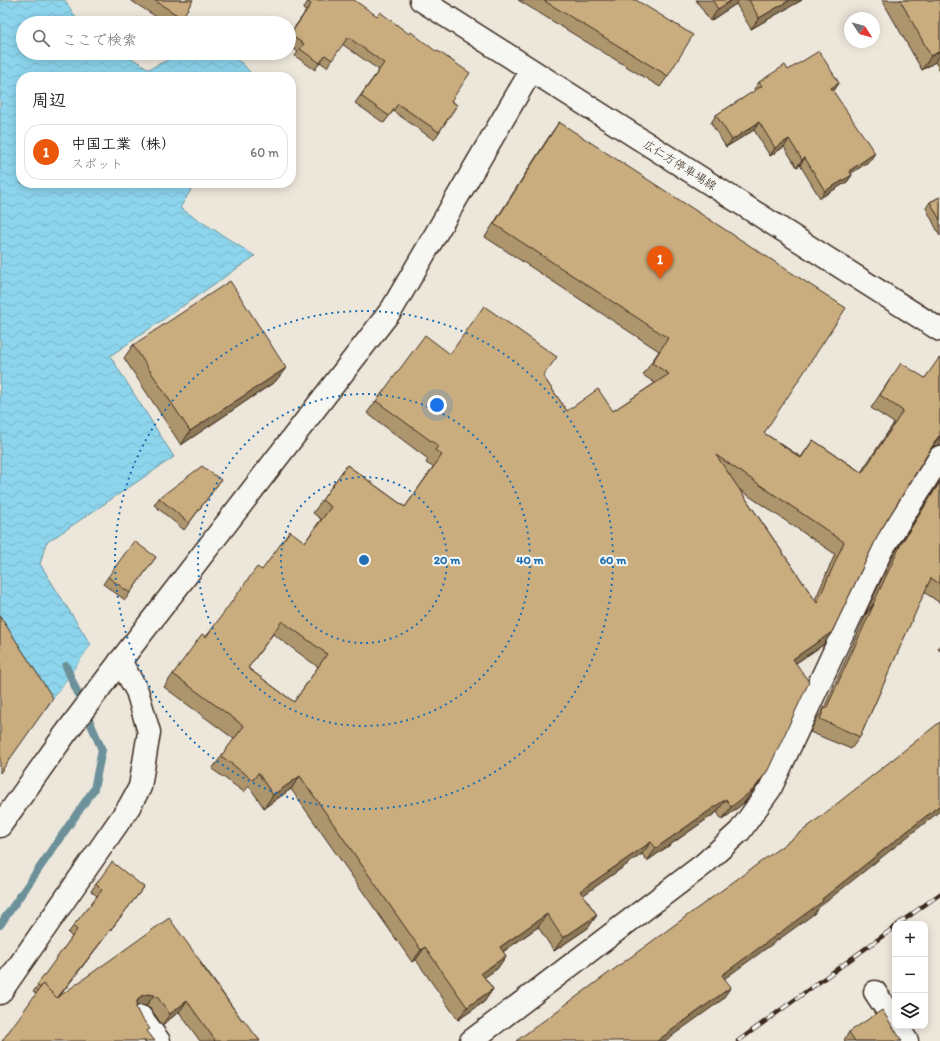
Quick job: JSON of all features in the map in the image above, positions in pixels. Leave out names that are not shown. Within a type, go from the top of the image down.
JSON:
[{"type":"street","name":"広仁方停車場線","points":[[421,0],[940,330]]},
{"type":"street","points":[[0,826],[63,737],[114,669],[392,310],[531,71]]},
{"type":"street","points":[[471,1041],[704,864],[740,832],[770,789],[881,551],[940,457]]},
{"type":"street","points":[[0,993],[129,807],[140,787],[148,732],[137,691],[114,669]]},
{"type":"street","points":[[875,992],[892,1018]]},
{"type":"street","points":[[141,1017],[160,1041]]},
{"type":"street","points":[[899,1029],[907,1041]]},
{"type":"water","points":[[0,0],[65,0],[75,16],[16,16],[16,60],[134,60],[149,69],[168,60],[237,60],[250,72],[16,72],[16,188],[192,188],[180,208],[255,256],[110,356],[174,457],[46,543],[40,564],[91,645],[47,708],[0,637]]},
{"type":"pier","points":[[91,645],[93,647],[48,710],[47,708]]},
{"type":"building","points":[[154,0],[193,0],[183,16],[179,16]]},
{"type":"building","points":[[309,0],[354,0],[377,16],[380,12],[409,34],[411,32],[437,52],[438,51],[470,73],[451,101],[457,105],[439,132],[398,104],[389,116],[361,96],[384,63],[348,37],[332,60],[325,55],[320,63],[300,49],[304,44],[296,39],[296,26],[311,4],[308,2]]},
{"type":"building","points":[[543,0],[636,0],[693,35],[668,76]]},
{"type":"building","points":[[712,0],[732,0],[718,9]]},
{"type":"building","points":[[749,0],[790,0],[759,18]]},
{"type":"building","points":[[900,0],[940,0],[940,51],[931,56]]},
{"type":"building","points":[[819,51],[839,83],[831,88],[875,153],[849,171],[852,175],[825,191],[805,158],[802,160],[789,139],[775,148],[759,122],[732,140],[716,115],[762,86],[759,82],[785,65],[788,70]]},
{"type":"building","points":[[559,122],[846,308],[764,433],[801,458],[813,440],[862,473],[903,411],[880,395],[901,363],[925,378],[939,358],[940,436],[879,533],[832,632],[793,659],[809,682],[768,770],[754,789],[731,807],[726,799],[656,848],[651,842],[580,891],[597,915],[563,938],[547,914],[500,947],[506,956],[481,973],[493,989],[467,1007],[425,947],[421,950],[300,776],[273,795],[258,773],[253,780],[221,756],[244,726],[173,674],[202,634],[206,637],[257,567],[262,570],[290,531],[305,542],[331,507],[322,500],[347,465],[405,507],[442,455],[435,450],[438,446],[376,401],[425,335],[450,354],[484,306],[557,357],[543,376],[567,411],[598,389],[613,411],[669,374],[652,363],[668,338],[494,224]],"holes":[[[716,455],[844,542],[817,603]],[[282,621],[327,654],[294,702],[248,668]]]},
{"type":"building","points":[[940,197],[940,220],[930,202]]},
{"type":"building","points":[[230,281],[286,368],[190,431],[133,345]]},
{"type":"building","points":[[202,466],[221,480],[189,523],[159,498]]},
{"type":"building","points":[[940,482],[940,584],[931,578],[860,737],[820,719],[825,707],[826,709],[901,544]]},
{"type":"building","points":[[134,541],[156,557],[130,593],[108,577]]},
{"type":"building","points":[[0,616],[53,698],[0,773]]},
{"type":"building","points":[[940,722],[940,805],[822,899],[823,901],[722,975],[731,987],[657,1041],[516,1041],[800,833]]},
{"type":"building","points":[[112,862],[144,887],[57,998],[43,984],[40,988],[37,985],[77,930],[73,926],[102,890],[96,884]]},
{"type":"building","points":[[169,918],[242,1020],[243,1019],[260,1041],[214,1041],[215,1040],[187,1001],[170,1014],[158,998],[154,995],[148,994],[141,996],[137,1001],[136,1007],[139,1014],[150,1029],[147,1031],[155,1041],[2,1041],[43,984],[57,998]]},
{"type":"building","points":[[882,1010],[892,1026],[892,1029],[894,1029],[902,1041],[855,1041],[849,1032]]},
{"type":"waterway","points":[[0,925],[94,789],[102,750],[66,666]]},
{"type":"railway","points":[[902,921],[940,894]]},
{"type":"railway","points":[[738,1041],[892,929]]},
{"type":"place","name":"中国工業（株）","points":[[660,279]]}]
